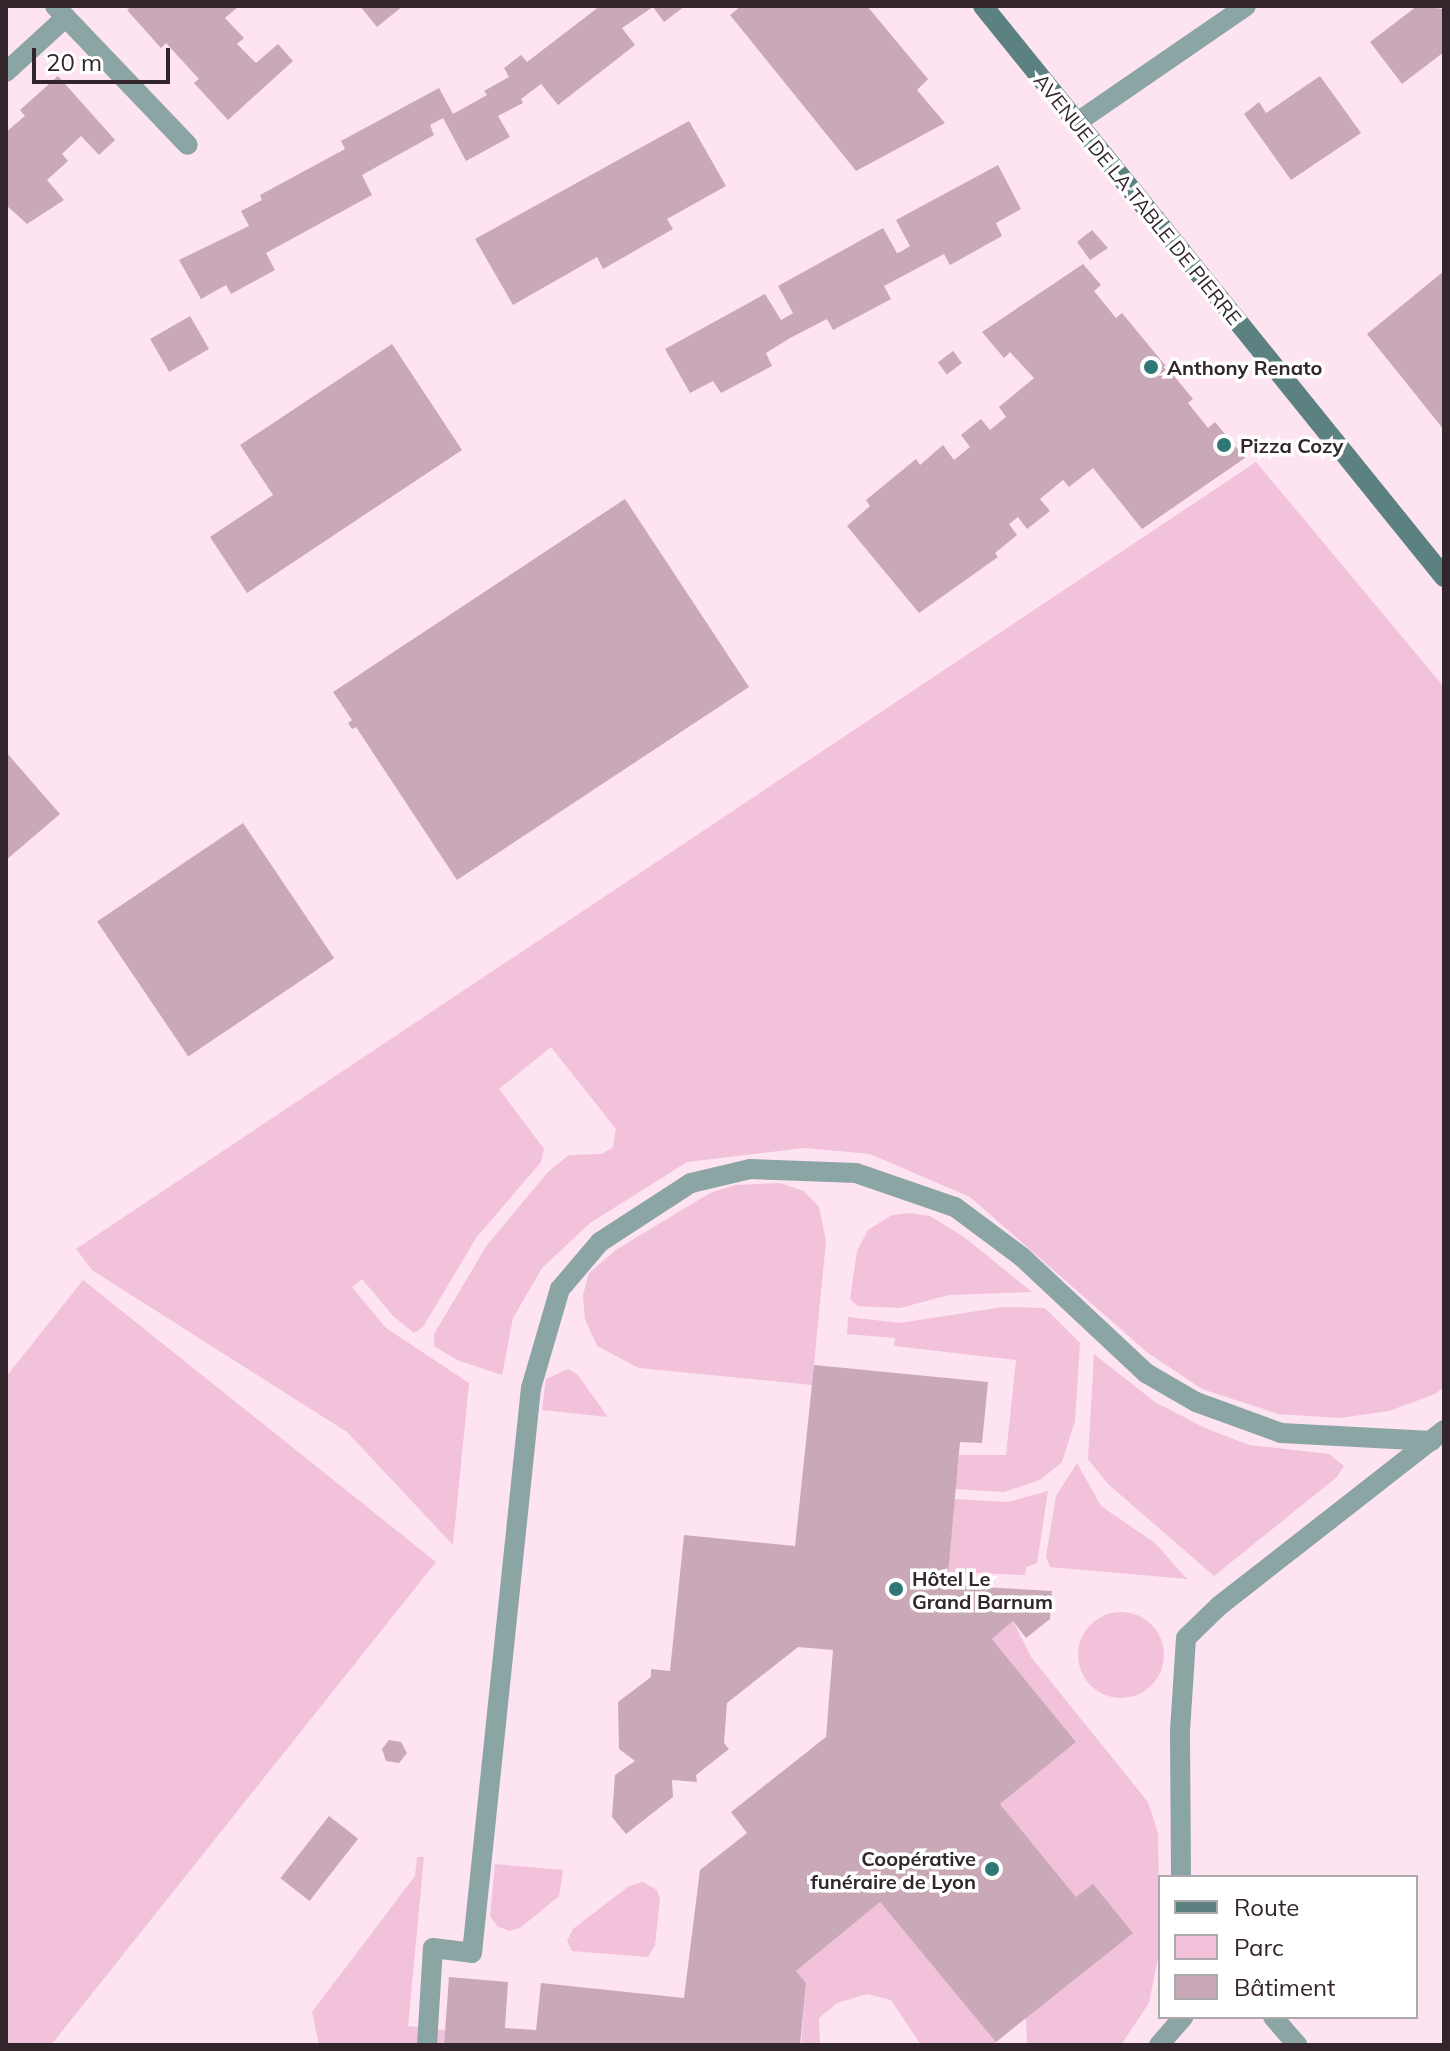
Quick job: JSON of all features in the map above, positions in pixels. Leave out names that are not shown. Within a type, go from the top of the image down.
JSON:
[{"type":"main road","name":"AVENUE DE LA TABLE DE PIERRE","points":[[983,6],[1444,577]]},
{"type":"street","points":[[1076,123],[1246,6]]},
{"type":"street","points":[[6,72],[61,11],[188,145]]},
{"type":"street","points":[[427,2045],[433,1948],[472,1953],[531,1388],[560,1289],[600,1242],[691,1183],[750,1169],[856,1173],[955,1207],[1022,1257],[1146,1373],[1196,1402],[1281,1433],[1438,1436]]},
{"type":"street","points":[[1181,1875],[1180,1731],[1186,1638],[1219,1606],[1438,1436]]},
{"type":"street","points":[[1159,2045],[1181,2019]]},
{"type":"street","points":[[1275,2019],[1297,2045]]},
{"type":"green space","points":[[1256,462],[1444,687],[1444,1387],[1435,1394],[1389,1411],[1340,1418],[1278,1414],[1202,1389],[1148,1353],[970,1197],[870,1154],[805,1148],[687,1162],[590,1223],[542,1268],[513,1318],[502,1375],[457,1360],[434,1346],[434,1334],[487,1245],[548,1172],[569,1155],[602,1154],[613,1147],[616,1129],[551,1047],[499,1089],[544,1149],[541,1162],[476,1238],[423,1327],[414,1333],[393,1316],[362,1279],[352,1287],[386,1328],[469,1383],[453,1545],[347,1432],[92,1270],[76,1249]]},
{"type":"green space","points":[[780,1183],[804,1191],[819,1207],[826,1241],[812,1385],[639,1368],[597,1346],[585,1319],[583,1295],[589,1273],[617,1249],[710,1193],[735,1185]]},
{"type":"green space","points":[[911,1213],[930,1216],[964,1237],[1032,1292],[949,1295],[900,1308],[858,1306],[850,1299],[857,1251],[868,1230],[892,1215]]},
{"type":"green space","points":[[83,1280],[436,1562],[51,2045],[6,2045],[6,1377]]},
{"type":"green space","points":[[1003,1307],[1045,1308],[1080,1343],[1075,1421],[1062,1462],[1040,1480],[1004,1492],[955,1489],[959,1455],[1006,1455],[1016,1360],[894,1346],[895,1338],[847,1334],[848,1317],[900,1323]]},
{"type":"green space","points":[[1094,1354],[1155,1402],[1205,1428],[1249,1445],[1329,1454],[1344,1466],[1337,1477],[1214,1576],[1108,1484],[1088,1459]]},
{"type":"green space","points":[[568,1369],[577,1374],[608,1417],[542,1410],[546,1379]]},
{"type":"green space","points":[[1077,1463],[1101,1506],[1155,1543],[1187,1579],[1050,1567],[1046,1557],[1056,1496]]},
{"type":"green space","points":[[1048,1491],[1037,1563],[1026,1567],[1025,1575],[948,1572],[954,1499],[1008,1502]]},
{"type":"green space","points":[[1121,1612],[1145,1619],[1157,1631],[1164,1655],[1157,1679],[1145,1691],[1121,1698],[1097,1691],[1085,1679],[1078,1655],[1085,1631],[1097,1619]]},
{"type":"green space","points":[[1013,1621],[1031,1657],[1148,1802],[1158,1833],[1158,1958],[1149,2003],[1121,2045],[1027,2045],[1026,2018],[1076,1897],[1000,1804],[1076,1742],[992,1639]]},
{"type":"green space","points":[[417,1857],[424,1857],[408,2026],[445,2030],[444,2045],[319,2045],[312,2012],[415,1876]]},
{"type":"green space","points":[[495,1864],[563,1870],[559,1896],[520,1928],[509,1931],[497,1926],[490,1916]]},
{"type":"green space","points":[[643,1882],[657,1890],[660,1899],[655,1945],[648,1957],[572,1951],[567,1941],[573,1929],[629,1886]]},
{"type":"green space","points":[[880,1902],[998,2045],[921,2045],[891,2000],[867,1994],[837,2003],[819,2018],[820,2045],[801,2045],[806,1983],[796,1971]]},
{"type":"building","points":[[132,6],[239,6],[225,18],[244,38],[237,44],[256,63],[278,44],[293,61],[228,120],[194,83],[199,79],[166,43],[161,48],[127,10]]},
{"type":"building","points":[[360,6],[403,6],[377,27]]},
{"type":"building","points":[[600,6],[685,6],[664,22],[653,7],[622,28],[635,45],[558,105],[541,84],[521,99],[523,103],[498,116],[510,137],[466,161],[443,118],[430,125],[434,135],[362,175],[372,195],[266,253],[275,270],[231,294],[226,285],[201,299],[179,260],[249,226],[241,211],[262,200],[260,195],[345,149],[341,141],[439,88],[453,114],[487,95],[484,91],[509,77],[504,68],[521,55],[527,62]]},
{"type":"building","points":[[741,6],[867,6],[928,79],[917,90],[945,123],[856,171],[730,15]]},
{"type":"building","points":[[1417,6],[1444,9],[1444,52],[1402,84],[1370,42]]},
{"type":"building","points":[[58,76],[115,140],[99,155],[81,136],[62,154],[68,161],[47,180],[64,200],[27,224],[6,205],[6,132],[25,116],[20,110]]},
{"type":"building","points":[[1320,76],[1361,133],[1291,180],[1244,114],[1259,102],[1266,113]]},
{"type":"building","points":[[689,121],[726,186],[667,219],[673,229],[603,269],[597,257],[513,305],[475,239]]},
{"type":"building","points":[[998,165],[1021,209],[996,223],[1002,236],[950,265],[944,254],[884,286],[891,299],[833,330],[827,319],[790,338],[766,353],[772,366],[721,393],[713,381],[690,393],[665,349],[765,294],[781,320],[793,313],[778,286],[883,228],[897,253],[902,251],[910,246],[896,220]]},
{"type":"building","points":[[1092,230],[1108,248],[1090,260],[1077,242]]},
{"type":"building","points":[[1083,264],[1101,285],[1094,291],[1116,318],[1122,313],[1193,399],[1188,403],[1208,428],[1215,422],[1245,458],[1142,529],[1093,468],[1069,487],[1063,480],[1040,499],[1050,511],[1027,529],[1018,517],[1009,524],[1017,535],[995,553],[998,557],[919,613],[847,526],[870,506],[866,500],[916,459],[920,465],[943,445],[954,460],[970,447],[961,435],[981,419],[990,430],[1006,417],[999,407],[1034,378],[1010,352],[1004,358],[982,332]]},
{"type":"building","points":[[1444,271],[1444,430],[1367,334]]},
{"type":"building","points":[[190,316],[209,349],[169,372],[150,339]]},
{"type":"building","points":[[392,344],[462,450],[247,593],[210,537],[273,495],[240,445]]},
{"type":"building","points":[[953,351],[962,363],[947,374],[938,362]]},
{"type":"building","points":[[625,499],[749,687],[457,880],[356,727],[352,729],[348,723],[352,720],[333,692]]},
{"type":"building","points":[[6,752],[60,814],[6,860]]},
{"type":"building","points":[[243,823],[334,958],[188,1057],[97,921]]},
{"type":"building","points":[[814,1365],[988,1382],[982,1443],[960,1442],[947,1585],[1052,1591],[1050,1619],[1026,1638],[1013,1621],[992,1639],[1076,1742],[1000,1804],[1076,1897],[1093,1884],[1133,1933],[996,2042],[880,1902],[796,1971],[806,1983],[800,2045],[444,2045],[449,1977],[508,1982],[505,2028],[536,2030],[541,1983],[684,1998],[700,1870],[747,1833],[731,1812],[826,1737],[833,1650],[798,1647],[727,1703],[724,1743],[729,1749],[696,1775],[697,1782],[672,1780],[673,1797],[626,1834],[612,1817],[615,1775],[635,1761],[619,1749],[618,1702],[651,1677],[651,1669],[670,1671],[684,1535],[795,1546]]},
{"type":"building","points":[[389,1740],[401,1742],[407,1753],[399,1763],[386,1761],[382,1749]]},
{"type":"building","points":[[329,1816],[358,1839],[310,1901],[280,1878]]},
{"type":"place","name":"Anthony Renato","points":[[1151,367]]},
{"type":"place","name":"Pizza Cozy","points":[[1224,445]]},
{"type":"place","name":"Hôtel Le Grand Barnum","points":[[896,1589]]},
{"type":"place","name":"Coopérative funéraire de Lyon","points":[[992,1869]]}]
